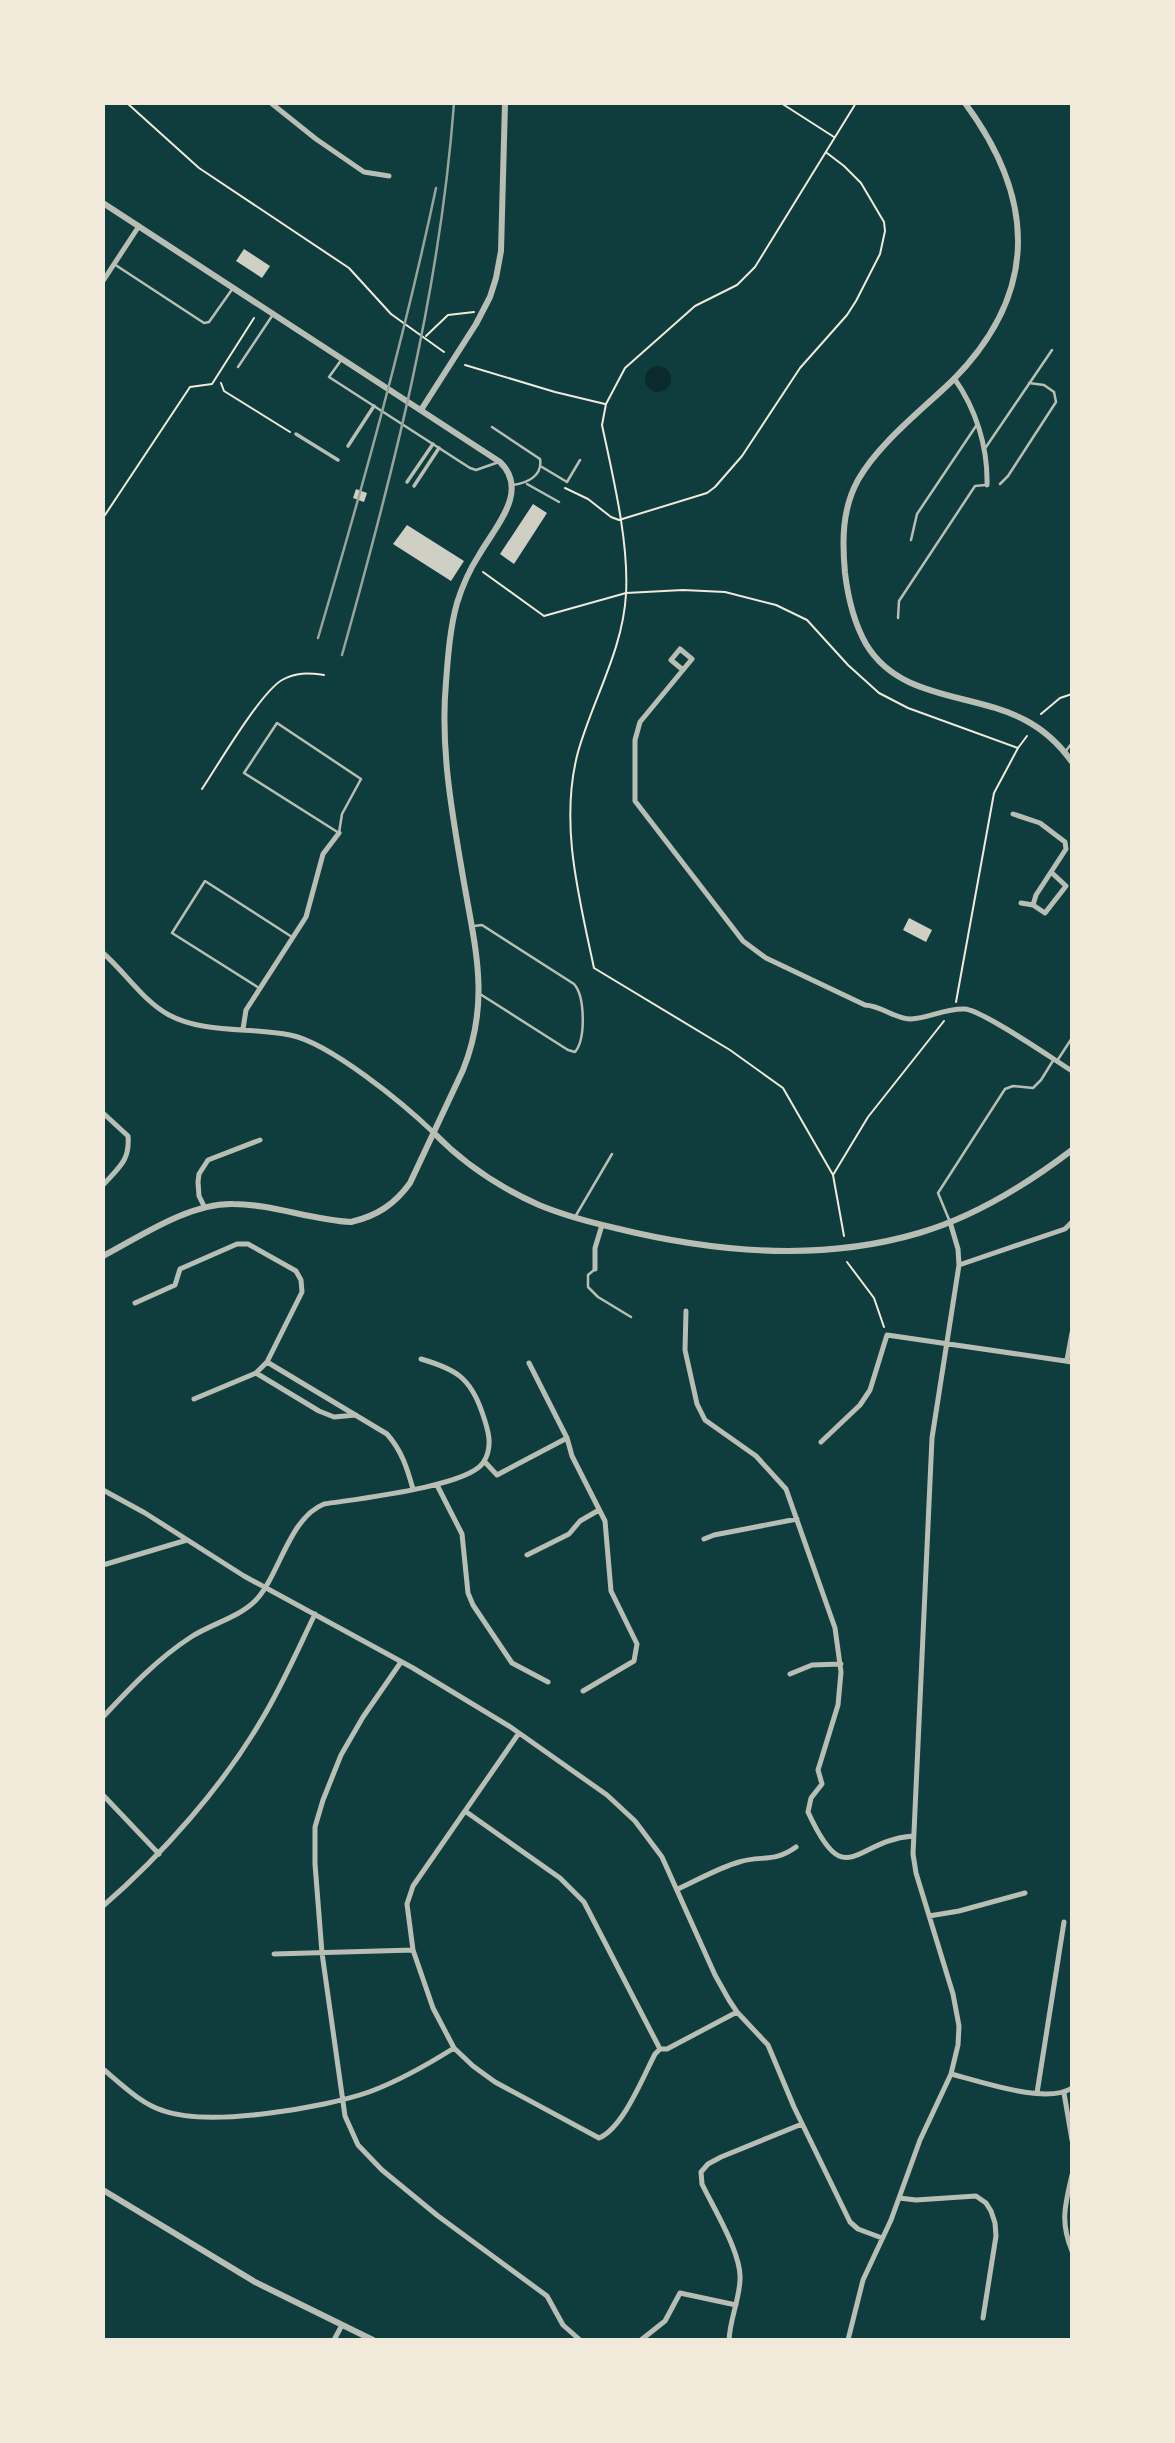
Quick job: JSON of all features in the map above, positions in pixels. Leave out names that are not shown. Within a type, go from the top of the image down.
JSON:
[{"type":"street","points":[[271,103],[364,172],[389,176]]},
{"type":"street","points":[[421,410],[482,312],[496,278],[501,251],[505,103]]},
{"type":"street","points":[[965,103],[987,135],[1010,186],[1016,210],[1018,247],[1015,271],[1003,312],[981,349],[878,453],[858,480],[844,524],[842,548],[853,614],[871,651],[895,675],[930,691],[1024,719],[1049,736],[1072,762]]},
{"type":"street","points":[[103,203],[500,462],[508,470],[513,485],[508,509],[477,557],[457,603],[446,684],[445,751],[450,797],[478,964],[478,1016],[470,1052],[410,1183],[390,1205],[366,1218],[351,1222],[233,1203],[204,1206],[103,1256]]},
{"type":"street","points":[[103,281],[139,226]]},
{"type":"street","points":[[954,378],[965,394],[978,424],[984,450],[987,485]]},
{"type":"street","points":[[348,446],[374,407]]},
{"type":"street","points":[[296,435],[338,460]]},
{"type":"street","points":[[407,482],[432,444]]},
{"type":"street","points":[[414,486],[439,448]]},
{"type":"street","points":[[683,670],[640,722],[635,740],[635,801],[744,941],[776,963],[865,1005],[900,1018],[913,1019],[955,1010],[974,1011],[1072,1071]]},
{"type":"street","points":[[1013,814],[1040,823],[1066,842],[1066,849],[1032,905]]},
{"type":"street","points":[[243,1029],[246,1010],[306,917],[323,855],[339,834]]},
{"type":"street","points":[[1021,904],[1032,905],[1045,913],[1069,886],[1051,872]]},
{"type":"street","points":[[103,953],[153,1003],[169,1015],[192,1023],[288,1034],[316,1044],[350,1066],[420,1120],[446,1146],[500,1185],[540,1205],[575,1217],[667,1240],[759,1250],[807,1250],[890,1241],[950,1223],[973,1212],[1023,1184],[1072,1150]]},
{"type":"street","points":[[103,1113],[128,1136],[129,1146],[129,1155],[103,1185]]},
{"type":"street","points":[[204,1206],[199,1196],[198,1182],[199,1174],[208,1160],[260,1140]]},
{"type":"street","points":[[959,1265],[1065,1229],[1072,1222]]},
{"type":"street","points":[[848,2340],[863,2280],[883,2238],[920,2140],[951,2074],[958,2045],[958,2017],[912,1854],[932,1438],[959,1265],[958,1249],[950,1223]]},
{"type":"street","points":[[595,1269],[595,1248],[602,1225]]},
{"type":"street","points":[[135,1303],[175,1285],[180,1269],[237,1244],[248,1244],[296,1271],[302,1280],[302,1292],[267,1362],[256,1373],[194,1399]]},
{"type":"street","points":[[686,1311],[685,1350],[696,1404],[705,1420],[756,1456],[786,1489],[835,1628],[841,1664],[838,1705],[818,1770],[822,1784],[811,1798],[808,1812],[831,1852],[839,1857],[852,1857],[902,1836],[913,1836]]},
{"type":"street","points":[[821,1442],[860,1405],[870,1391],[887,1335],[1069,1361],[1072,1333]]},
{"type":"street","points":[[103,1717],[136,1682],[168,1654],[200,1632],[255,1601],[302,1522],[316,1508],[324,1504],[437,1485],[477,1470],[489,1447],[489,1432],[473,1392],[464,1378],[448,1367],[421,1359]]},
{"type":"street","points":[[267,1362],[387,1434],[398,1446],[413,1489]]},
{"type":"street","points":[[529,1363],[567,1437],[572,1457],[605,1521],[611,1591],[637,1644],[634,1661],[583,1691]]},
{"type":"street","points":[[256,1373],[319,1411],[334,1417],[357,1415]]},
{"type":"street","points":[[484,1461],[497,1475],[567,1437]]},
{"type":"street","points":[[437,1485],[462,1534],[467,1593],[473,1605],[512,1663],[548,1682]]},
{"type":"street","points":[[103,1490],[138,1508],[264,1587],[401,1662],[519,1733],[615,1801],[657,1849],[678,1889],[715,1975],[737,2012],[768,2045],[802,2124],[850,2222],[858,2229],[883,2238]]},
{"type":"street","points":[[527,1555],[569,1534],[580,1521],[599,1510]]},
{"type":"street","points":[[704,1539],[797,1519]]},
{"type":"street","points":[[103,1565],[187,1540]]},
{"type":"street","points":[[103,1906],[159,1854],[233,1763],[255,1731],[315,1614]]},
{"type":"street","points":[[401,1662],[351,1737],[334,1772],[319,1812],[314,1849],[322,1953],[342,2099],[351,2134],[370,2159],[438,2216],[547,2296],[563,2325],[580,2340]]},
{"type":"street","points":[[790,1674],[812,1665],[841,1664]]},
{"type":"street","points":[[519,1733],[411,1889],[407,1910],[413,1950],[433,2008],[454,2048],[472,2066],[495,2082],[599,2138],[622,2116],[660,2049],[667,2049],[737,2012]]},
{"type":"street","points":[[103,1795],[159,1854]]},
{"type":"street","points":[[465,1811],[560,1878],[584,1902],[660,2049]]},
{"type":"street","points":[[678,1889],[732,1864],[783,1856],[796,1847]]},
{"type":"street","points":[[929,1916],[959,1911],[1025,1893]]},
{"type":"street","points":[[1037,2093],[1064,1922]]},
{"type":"street","points":[[274,1954],[291,1951],[322,1953],[413,1950]]},
{"type":"street","points":[[103,2069],[155,2108],[184,2115],[241,2116],[342,2099],[394,2081],[454,2048]]},
{"type":"street","points":[[951,2074],[1037,2093],[1064,2093],[1072,2088]]},
{"type":"street","points":[[1064,2093],[1072,2140]]},
{"type":"street","points":[[729,2340],[740,2285],[739,2262],[702,2184],[702,2168],[720,2157],[802,2124]]},
{"type":"street","points":[[1072,2175],[1063,2219],[1072,2251]]},
{"type":"street","points":[[103,2190],[255,2282],[373,2340]]},
{"type":"street","points":[[899,2198],[916,2200],[976,2196],[986,2203],[996,2231],[983,2318]]},
{"type":"street","points":[[641,2340],[664,2321],[680,2293],[736,2305]]},
{"type":"street","points":[[334,2340],[342,2325]]},
{"type":"lane","points":[[114,264],[204,323],[209,322],[234,287]]},
{"type":"lane","points":[[238,367],[274,313]]},
{"type":"lane","points":[[984,450],[1052,350]]},
{"type":"lane","points":[[342,359],[329,377],[374,407],[476,470],[500,462]]},
{"type":"lane","points":[[1000,484],[1056,402],[1054,391],[1044,385],[1029,383]]},
{"type":"lane","points":[[911,540],[917,514],[978,424]]},
{"type":"lane","points":[[492,427],[541,459],[542,467],[527,484]]},
{"type":"lane","points":[[542,467],[568,482],[580,460]]},
{"type":"lane","points":[[513,485],[527,484],[559,502]]},
{"type":"lane","points":[[898,618],[900,601],[975,486],[987,485]]},
{"type":"lane","points":[[277,723],[361,779],[342,814],[339,834],[244,773],[277,723]]},
{"type":"lane","points":[[1065,752],[1072,743]]},
{"type":"lane","points":[[259,989],[172,933],[177,925],[205,881],[292,937]]},
{"type":"lane","points":[[471,926],[482,925],[579,989],[583,1020],[579,1047],[575,1052],[568,1050],[480,994]]},
{"type":"lane","points":[[950,1223],[938,1192],[1005,1088],[1033,1088],[1072,1038]]},
{"type":"lane","points":[[575,1217],[612,1154]]},
{"type":"lane","points":[[595,1269],[587,1275],[588,1287],[598,1297],[631,1317]]},
{"type":"path","points":[[127,103],[199,168],[349,268],[391,314],[444,352]]},
{"type":"path","points":[[781,103],[835,138]]},
{"type":"path","points":[[845,1236],[833,1175],[783,1088],[730,1051],[594,968],[570,839],[569,811],[578,753],[622,627],[626,593],[626,559],[602,425],[607,404],[625,368],[653,340],[695,306],[737,285],[755,267],[856,103]]},
{"type":"path","points":[[558,483],[619,520],[707,493],[742,456],[800,368],[856,302],[880,254],[886,231],[884,222],[861,183],[826,153]]},
{"type":"path","points":[[425,337],[448,315],[482,312]]},
{"type":"path","points":[[103,518],[190,387],[212,384],[254,318]]},
{"type":"path","points":[[465,365],[555,392],[607,404]]},
{"type":"path","points":[[220,383],[224,391],[296,435]]},
{"type":"path","points":[[483,572],[544,616],[626,593],[683,590],[725,592],[776,605],[807,620],[848,665],[879,693],[908,708],[1018,747]]},
{"type":"path","points":[[202,789],[260,704],[280,681],[299,673],[324,674]]},
{"type":"path","points":[[1041,714],[1059,698],[1072,694]]},
{"type":"path","points":[[833,1175],[868,1117],[935,1029],[955,1010],[993,793],[1027,736]]},
{"type":"path","points":[[847,1262],[874,1298],[887,1335]]},
{"type":"water","points":[[658,366],[667,370],[671,379],[667,388],[658,392],[649,388],[645,379],[649,370]]},
{"type":"building","points":[[244,249],[270,266],[262,278],[236,261]]},
{"type":"building","points":[[356,489],[367,493],[364,502],[353,498]]},
{"type":"building","points":[[533,504],[547,513],[514,564],[500,554]]},
{"type":"building","points":[[407,525],[464,561],[451,581],[393,544]]},
{"type":"building","points":[[909,918],[932,930],[926,942],[903,930]]},
{"type":"railway","points":[[342,655],[412,382],[438,243],[454,103]]},
{"type":"railway","points":[[318,638],[381,414],[436,188]]}]
